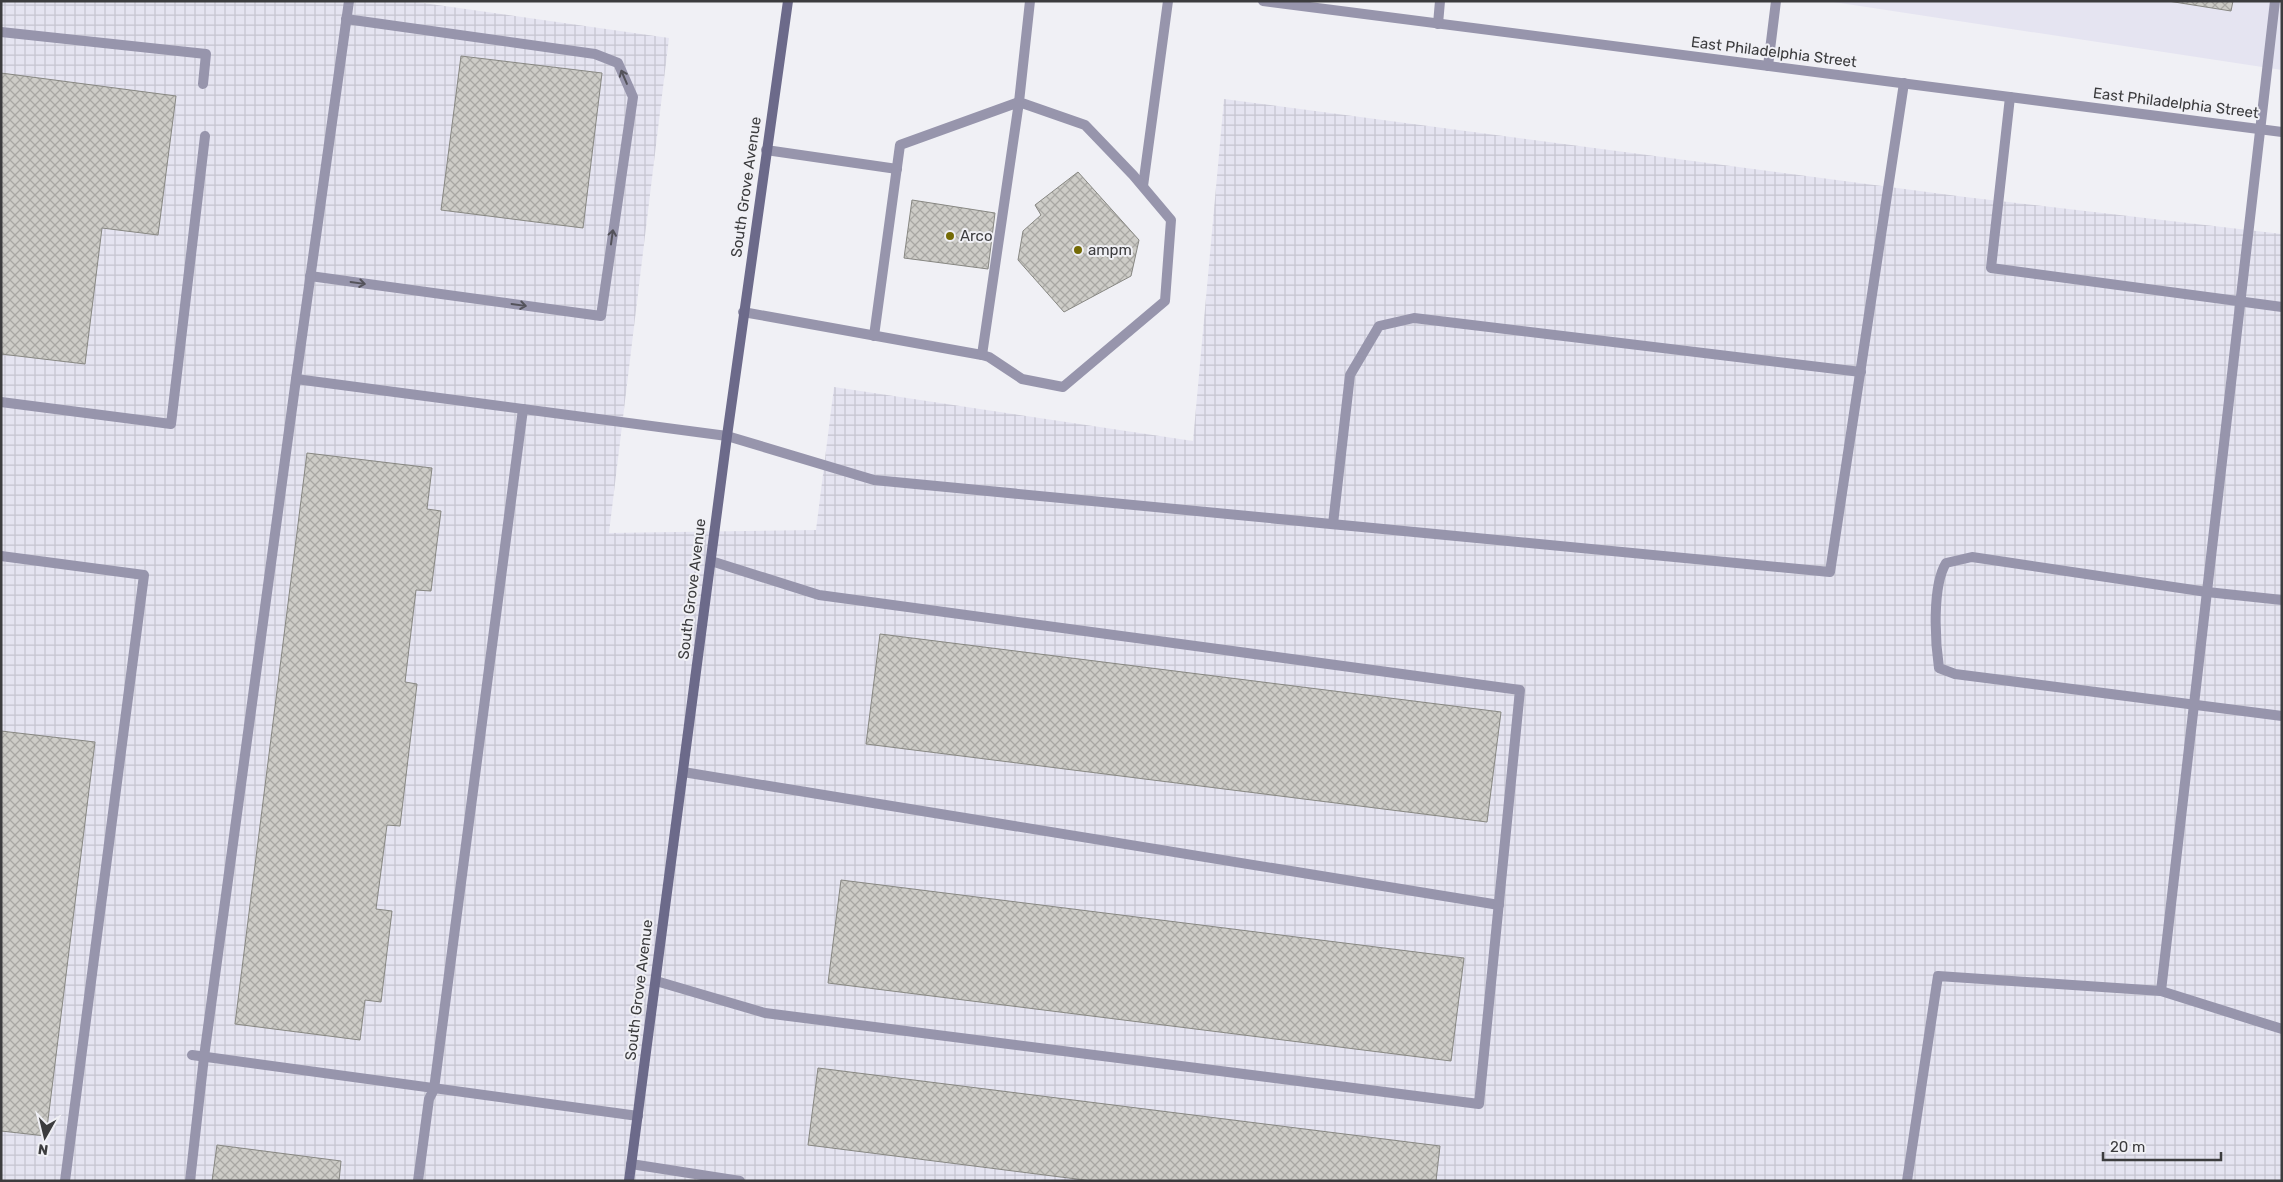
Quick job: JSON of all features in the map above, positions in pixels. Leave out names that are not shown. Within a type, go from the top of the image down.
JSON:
[{"type":"main road","name":"South Grove Avenue","points":[[629,1181],[743,312],[788,1]]},
{"type":"street","points":[[190,1181],[204,1057],[349,1]]},
{"type":"street","points":[[982,355],[1019,102],[1030,1]]},
{"type":"street","points":[[1143,186],[1168,1]]},
{"type":"street","name":"East Philadelphia Street","points":[[1263,1],[2282,132]]},
{"type":"street","points":[[1438,24],[1440,1]]},
{"type":"street","points":[[1768,66],[1776,1]]},
{"type":"street","points":[[2161,991],[2262,130],[2275,1]]},
{"type":"street","points":[[310,276],[601,316],[633,97],[618,63],[595,54],[346,19]]},
{"type":"street","points":[[1,32],[206,54],[203,84]]},
{"type":"street","points":[[296,378],[727,436],[874,480],[1830,572],[1904,83]]},
{"type":"street","points":[[2010,97],[1991,268],[2282,307]]},
{"type":"street","points":[[743,312],[874,336],[982,355],[989,357],[1022,379],[1063,387],[1165,301],[1171,220],[1143,186],[1085,125],[1019,102],[900,145],[874,336]]},
{"type":"street","points":[[1,402],[171,424],[205,136]]},
{"type":"street","points":[[766,150],[897,169]]},
{"type":"street","points":[[1333,524],[1350,375],[1379,326],[1414,318],[1861,372]]},
{"type":"street","points":[[418,1181],[428,1099],[434,1088],[523,409]]},
{"type":"street","points":[[1,556],[144,575],[65,1181]]},
{"type":"street","points":[[2282,600],[2208,592],[1972,557],[1946,563],[1940,573],[1935,639],[1939,668],[1955,674],[2282,716]]},
{"type":"street","points":[[656,981],[764,1013],[1479,1104],[1520,690],[819,595],[711,561]]},
{"type":"street","points":[[683,772],[1499,905]]},
{"type":"street","points":[[1907,1181],[1938,976],[2161,991],[2282,1029]]},
{"type":"street","points":[[192,1055],[638,1116]]},
{"type":"street","points":[[632,1164],[740,1181]]},
{"type":"shaded area","points":[[1,1],[409,1],[669,38],[609,533],[816,530],[834,387],[1193,441],[1224,99],[1965,197],[2282,234],[2282,1181],[1,1181]]},
{"type":"shaded area","points":[[1827,1],[2282,1],[2282,70]]},
{"type":"building","points":[[2168,1],[2233,1],[2231,11]]},
{"type":"building","points":[[461,56],[602,73],[583,228],[441,210]]},
{"type":"building","points":[[1,73],[176,96],[158,235],[102,228],[85,364],[1,354]]},
{"type":"building","name":"ampm","points":[[1078,172],[1139,240],[1131,276],[1064,312],[1018,260],[1023,231],[1041,215],[1035,205]]},
{"type":"building","name":"Arco","points":[[912,200],[995,213],[988,269],[904,258]]},
{"type":"building","points":[[307,453],[432,468],[427,509],[441,511],[431,591],[416,590],[405,682],[417,684],[400,826],[387,825],[376,909],[392,911],[381,1002],[365,1000],[360,1040],[235,1024]]},
{"type":"building","points":[[880,634],[1501,712],[1487,822],[866,744]]},
{"type":"building","points":[[1,731],[95,742],[46,1136],[1,1131]]},
{"type":"building","points":[[841,880],[1464,958],[1451,1061],[828,983]]},
{"type":"building","points":[[818,1068],[1440,1146],[1436,1181],[1092,1181],[808,1145]]},
{"type":"building","points":[[217,1145],[341,1161],[339,1181],[212,1181]]},
{"type":"place","name":"Arco","points":[[950,236]]},
{"type":"place","name":"ampm","points":[[1078,250]]}]
